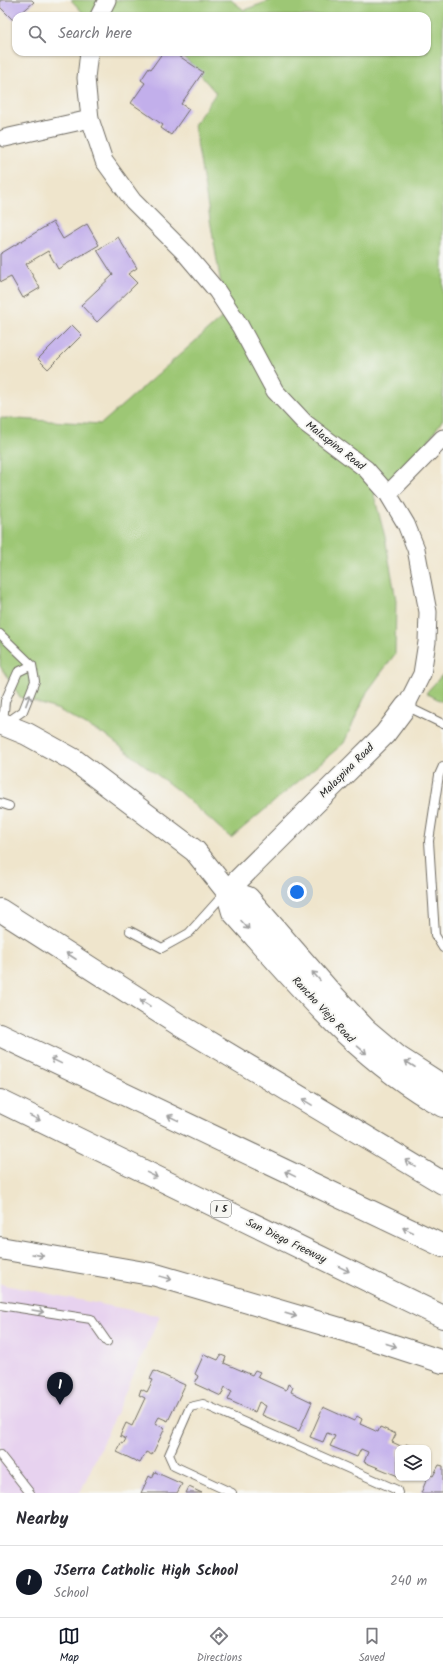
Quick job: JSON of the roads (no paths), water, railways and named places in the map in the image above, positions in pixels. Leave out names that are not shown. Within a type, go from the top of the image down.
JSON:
[{"type":"main road","name":"Rancho Viejo Road","points":[[1,726],[27,734],[74,760],[195,851],[227,891],[233,912],[354,1043],[386,1069],[443,1106]]},
{"type":"main road","name":"Rancho Viejo Road","points":[[227,891],[248,898],[329,991],[366,1030],[398,1057],[443,1086]]},
{"type":"main road","points":[[0,910],[178,1024],[443,1183]]},
{"type":"main road","points":[[0,1035],[443,1246]]},
{"type":"main road","name":"San Diego Freeway","points":[[0,1101],[443,1317]]},
{"type":"main road","points":[[0,1248],[156,1275],[354,1333],[443,1362]]},
{"type":"street","points":[[101,12],[107,0]]},
{"type":"street","name":"Malaspina Road","points":[[89,56],[86,78],[90,119],[104,161],[133,201],[184,252],[217,291],[240,326],[275,391],[305,423],[366,469],[388,494],[406,524],[416,549],[428,612],[427,642],[422,674],[406,706],[385,734],[227,891]]},
{"type":"street","points":[[6,138],[90,119]]},
{"type":"street","points":[[388,494],[443,438]]},
{"type":"lane","points":[[0,634],[32,665],[35,681],[23,712],[1,726]]},
{"type":"lane","points":[[1,726],[5,701],[18,672],[32,665]]},
{"type":"lane","points":[[406,706],[443,724]]},
{"type":"lane","points":[[443,766],[438,775],[429,841],[435,935],[443,948]]},
{"type":"lane","points":[[0,803],[9,806]]},
{"type":"lane","points":[[130,931],[162,948],[189,933],[227,891]]},
{"type":"lane","points":[[0,1304],[90,1320],[107,1342]]},
{"type":"lane","points":[[232,1493],[174,1466],[169,1455],[190,1407],[203,1404],[397,1490],[398,1493]]},
{"type":"lane","points":[[0,1455],[30,1493]]},
{"type":"place","name":"JSerra Catholic High School","points":[[60,1405]]}]
